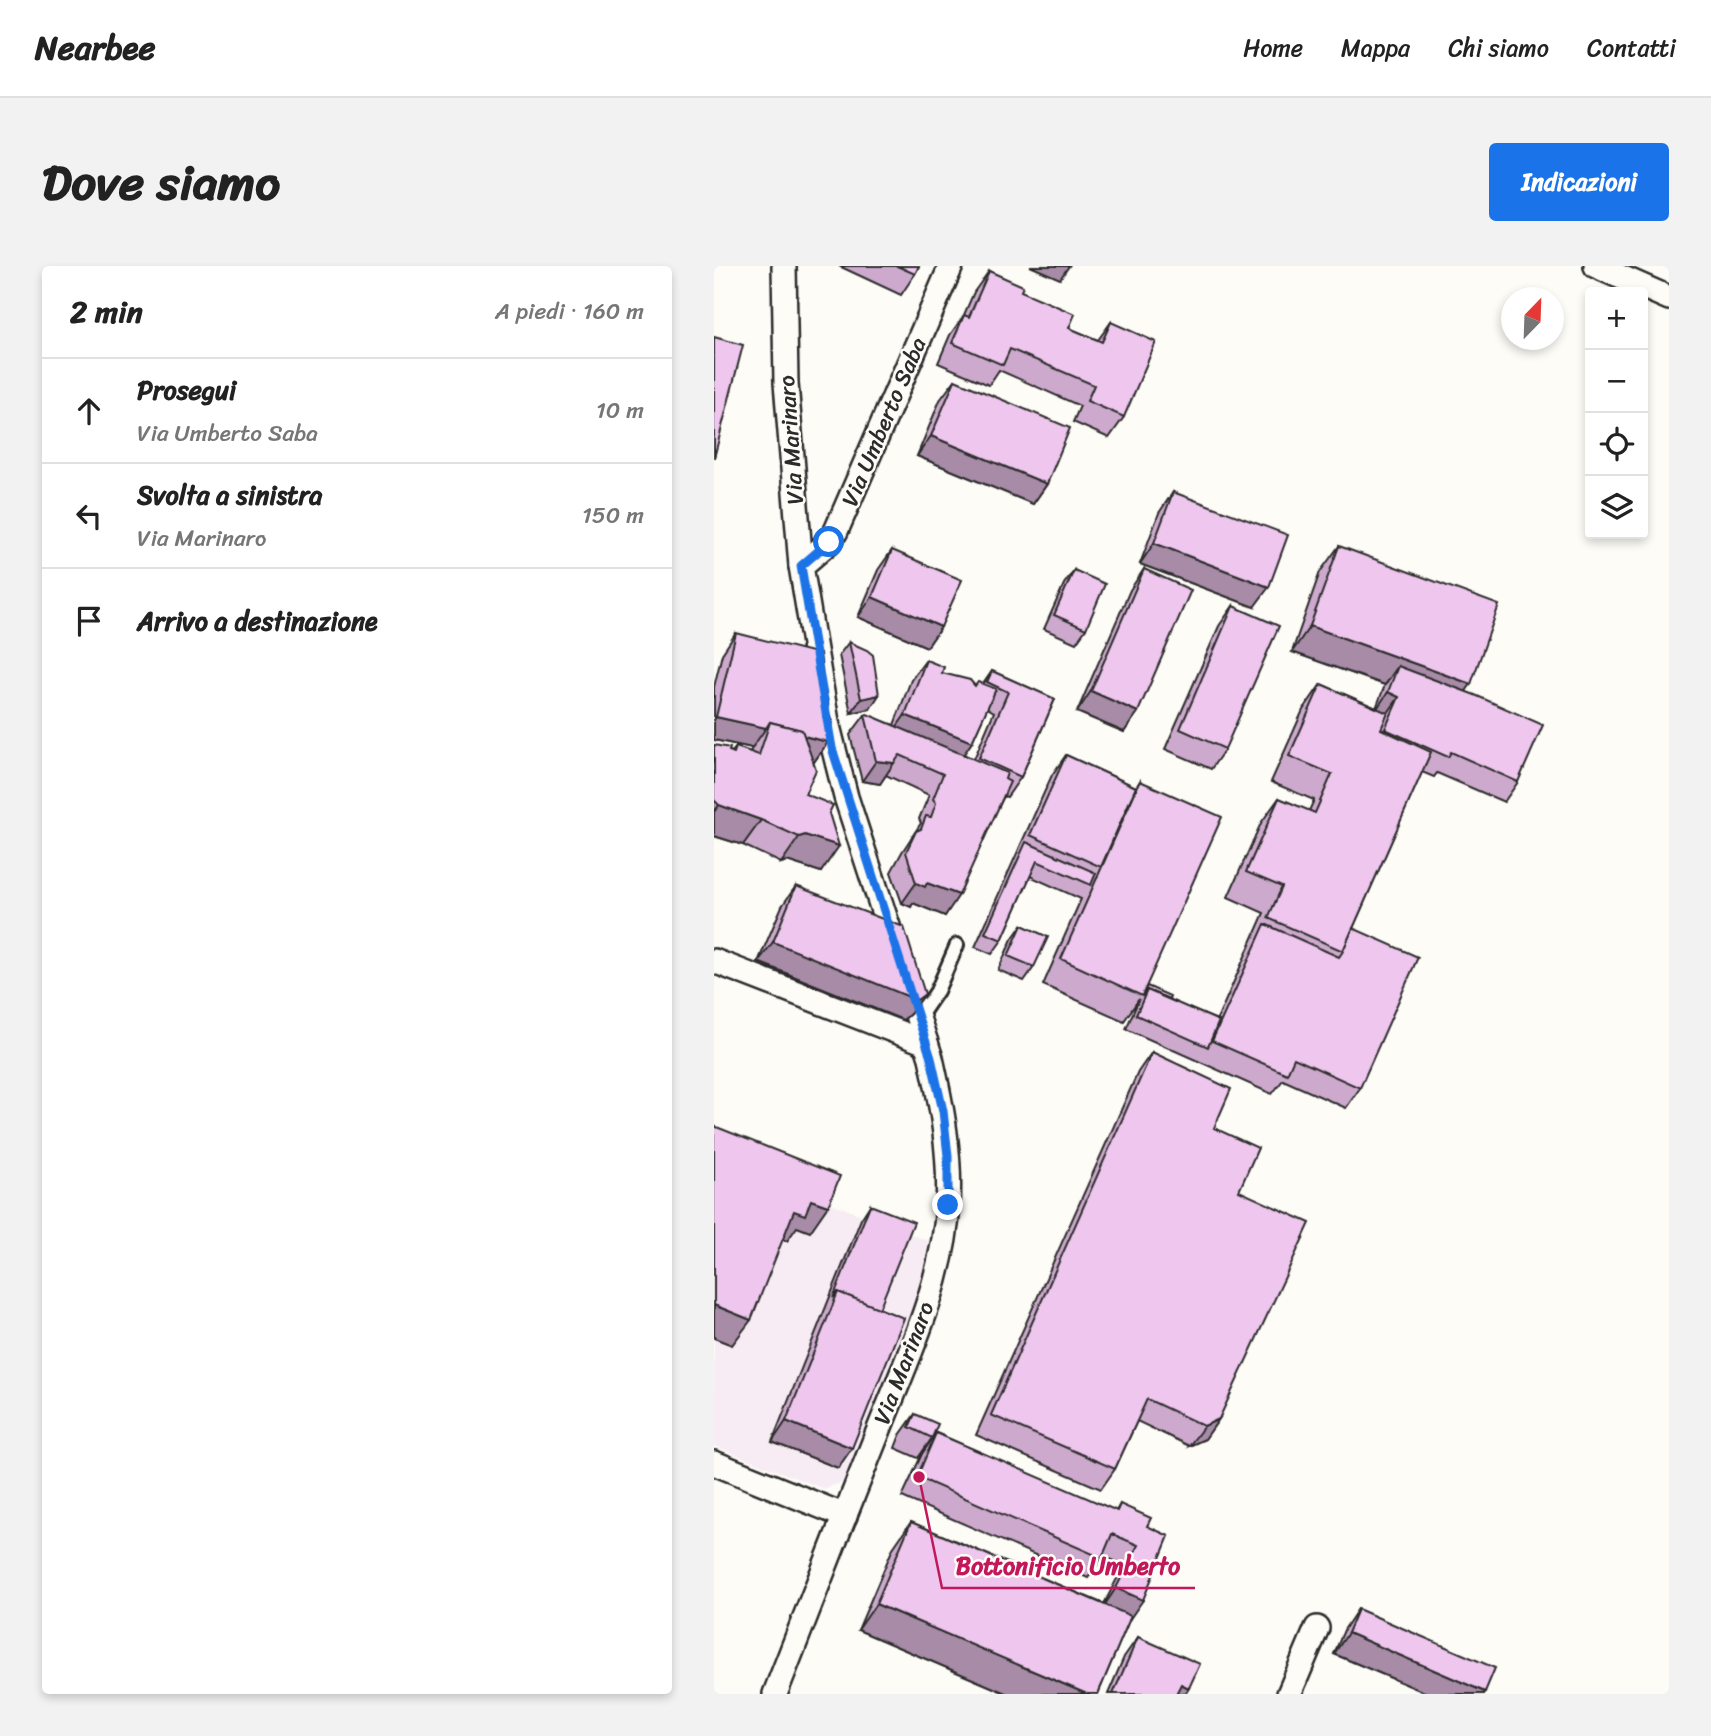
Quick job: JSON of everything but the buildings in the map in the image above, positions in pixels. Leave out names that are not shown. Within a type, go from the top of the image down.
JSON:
[{"type":"street","name":"Via Marinaro","points":[[775,1694],[922,1321],[943,1245],[948,1205],[948,1156],[943,1111],[926,1043],[832,748],[801,566],[786,383],[784,266]]},
{"type":"street","name":"Via Umberto Saba","points":[[801,566],[829,542],[836,531],[951,266]]},
{"type":"street","points":[[1596,266],[1669,298]]},
{"type":"street","points":[[714,961],[926,1043]]},
{"type":"street","points":[[714,1464],[845,1516]]},
{"type":"street","points":[[1289,1694],[1317,1628]]},
{"type":"lane","points":[[918,1019],[937,992],[957,945]]},
{"type":"shaded area","points":[[714,1158],[931,1242],[917,1297],[849,1480],[824,1489],[714,1446]]},
{"type":"place","name":"Bottonificio Umberto","points":[[919,1477]]},
{"type":"route","points":[[829,542],[801,566],[827,722],[846,797],[931,1058],[943,1111],[948,1156],[948,1205]]}]
